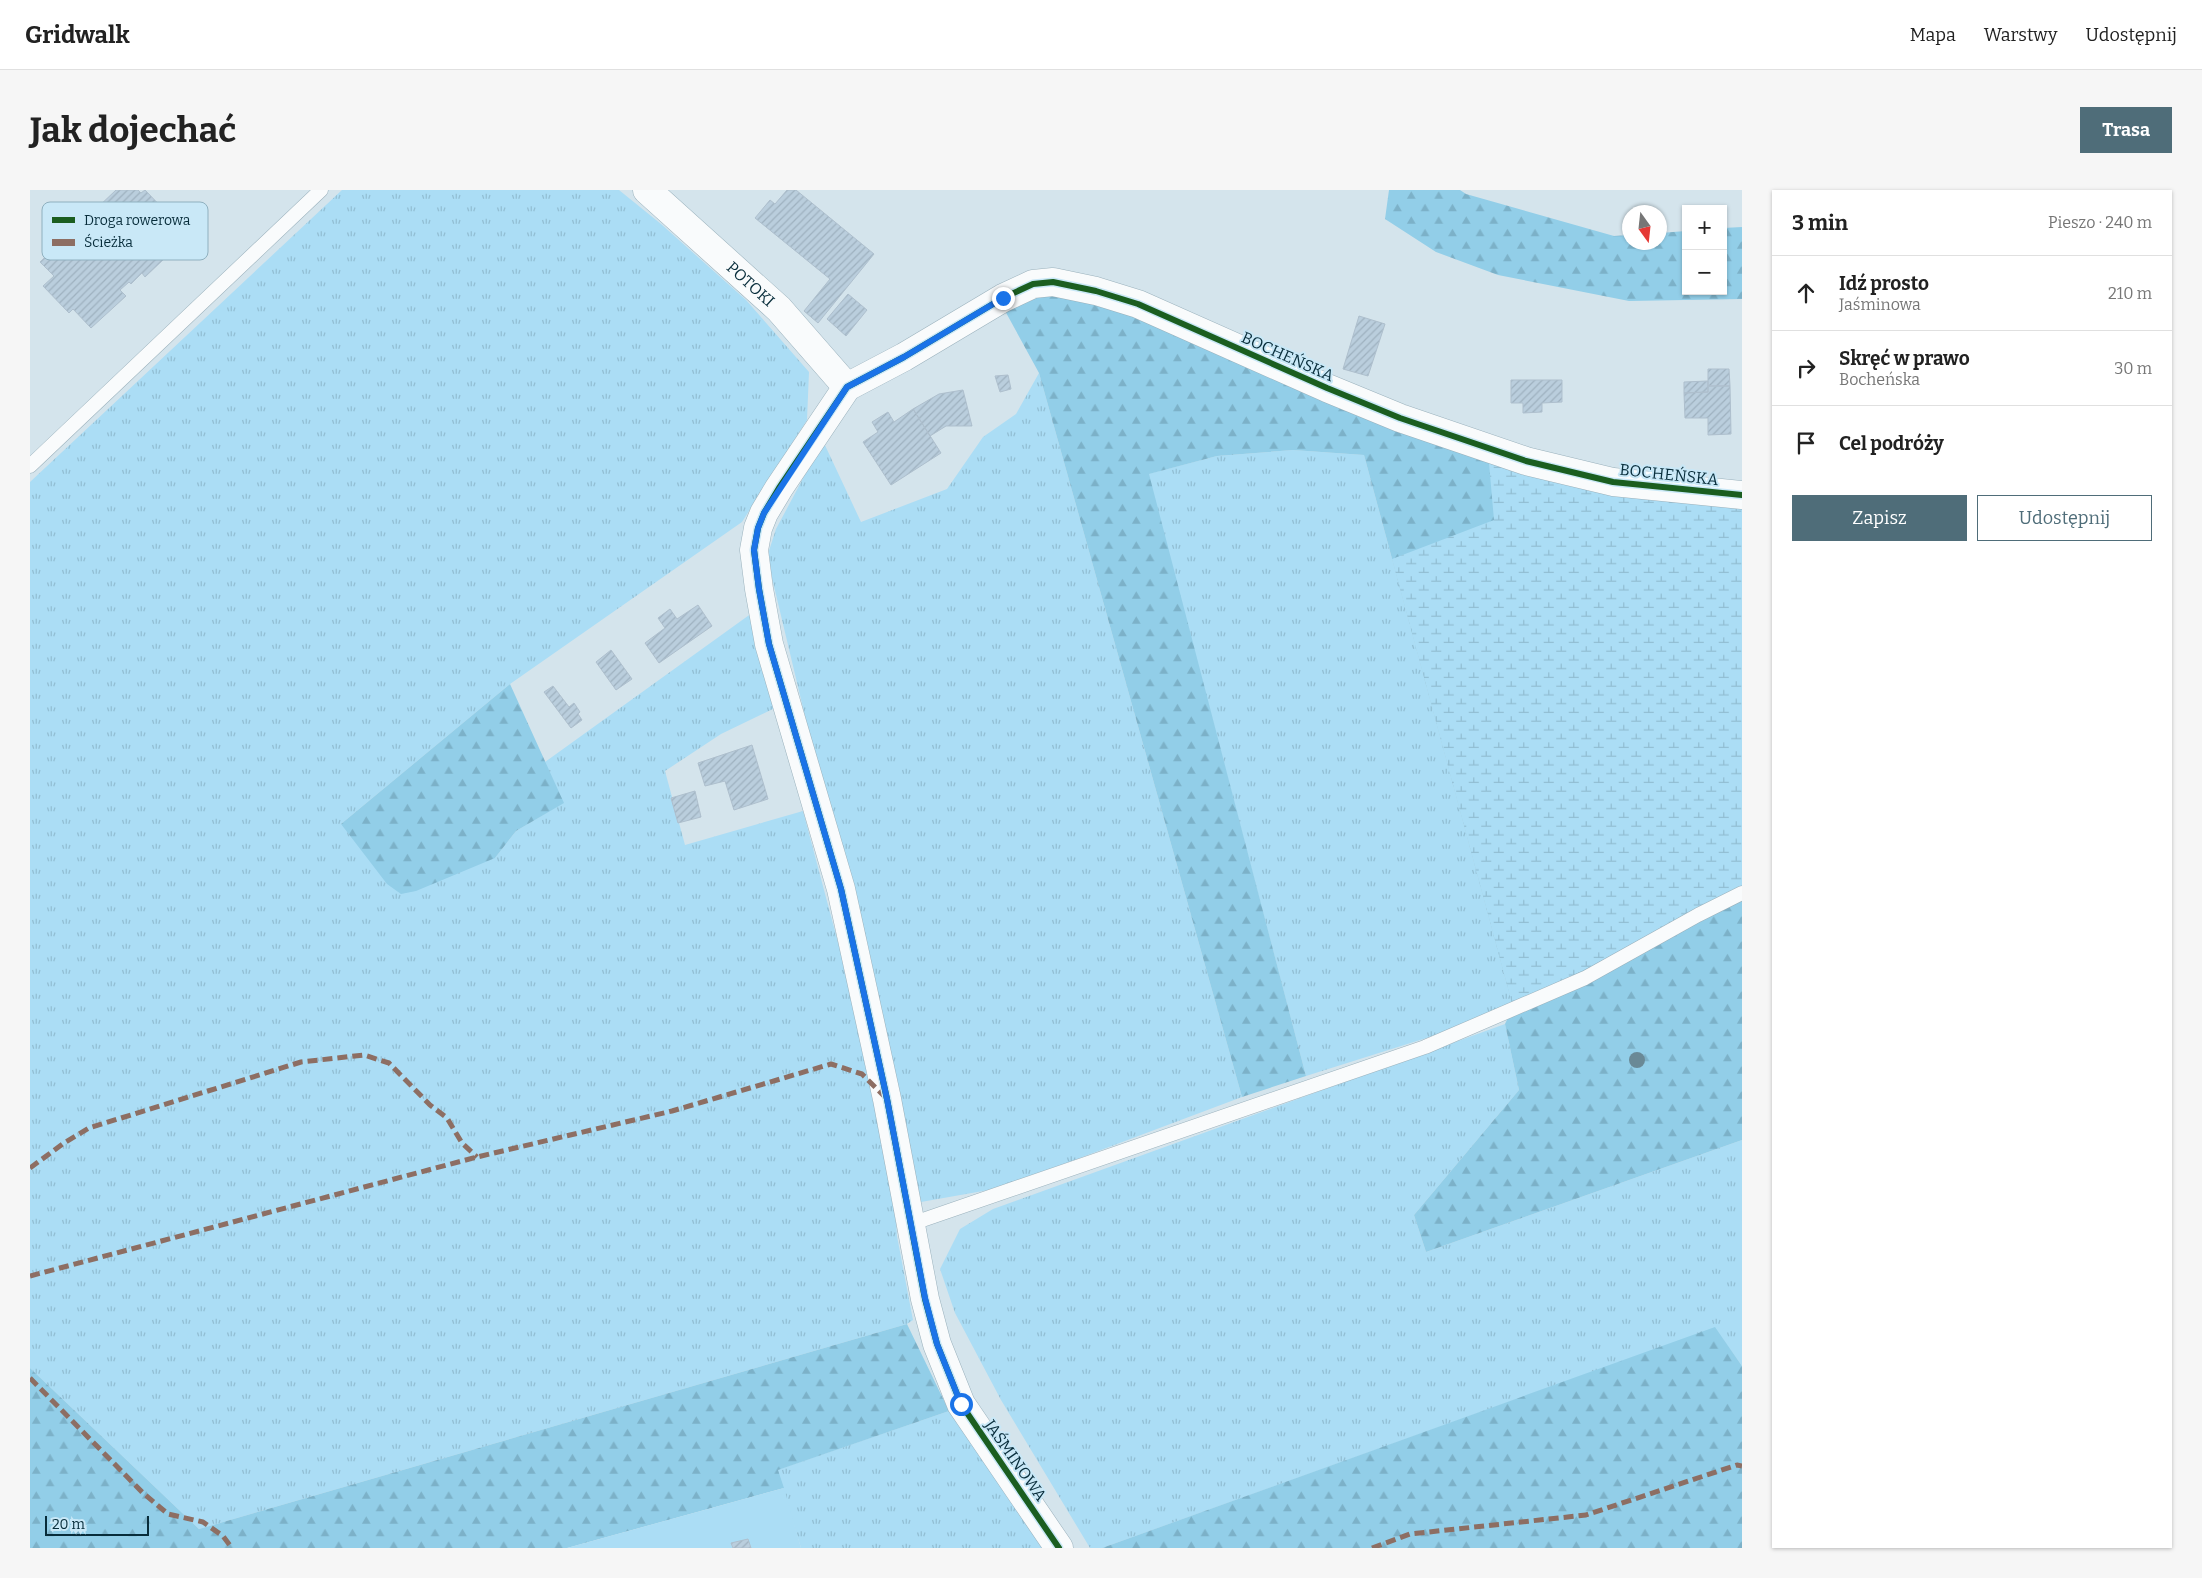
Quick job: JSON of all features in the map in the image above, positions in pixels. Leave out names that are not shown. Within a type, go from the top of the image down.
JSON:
[{"type":"street","name":"POTOKI","points":[[647,190],[778,309],[847,387]]},
{"type":"street","name":"BOCHEŃSKA","points":[[847,387],[904,357],[1003,298],[1033,284],[1053,282],[1096,291],[1138,304],[1327,388],[1400,418],[1526,461],[1613,482],[1742,495]]},
{"type":"street","name":"JAŚMINOWA","points":[[847,387],[764,513],[758,528],[754,550],[769,644],[841,889],[887,1099],[925,1298],[937,1344],[961,1404],[1059,1548]]},
{"type":"lane","points":[[30,466],[321,190]]},
{"type":"lane","points":[[911,1224],[1424,1046],[1585,978],[1698,915],[1742,893]]},
{"type":"green space","points":[[342,190],[619,190],[661,224],[746,300],[809,372],[807,420],[742,522],[510,684],[341,824],[495,858],[516,831],[563,803],[545,762],[752,613],[775,708],[721,734],[665,771],[685,845],[803,811],[865,1044],[894,1195],[897,1236],[913,1320],[907,1324],[199,1529],[30,1368],[30,482]]},
{"type":"green space","points":[[1389,190],[1460,190],[1466,194],[1614,236],[1622,235],[1622,250],[1667,250],[1667,232],[1682,231],[1682,295],[1727,295],[1727,228],[1742,227],[1742,299],[1629,301],[1498,275],[1436,252],[1385,219]]},
{"type":"green space","points":[[1039,292],[1113,303],[1489,463],[1687,499],[1742,506],[1742,1140],[1426,1252],[1414,1215],[1519,1090],[1505,1024],[1513,1007],[1364,455],[1293,450],[1217,456],[1149,474],[1306,1076],[1242,1097],[1039,373],[1004,309]]},
{"type":"green space","points":[[1039,373],[1242,1097],[1000,1188],[921,1202],[767,557],[776,529],[823,441],[861,522],[947,489],[983,437],[1016,414]]},
{"type":"green space","points":[[1293,450],[1364,455],[1513,1007],[1474,1023],[1306,1076],[1148,474],[1217,456]]},
{"type":"green space","points":[[1489,463],[1687,499],[1742,506],[1742,887],[1513,1007],[1392,559],[1494,520]]},
{"type":"green space","points":[[510,684],[564,803],[516,831],[495,858],[416,891],[401,894],[387,884],[341,824]]},
{"type":"green space","points":[[1505,1024],[1519,1090],[1414,1215],[1426,1252],[1742,1140],[1742,1366],[1715,1328],[1102,1548],[1090,1548],[1001,1400],[955,1313],[940,1269],[960,1229],[993,1209]]},
{"type":"green space","points":[[907,1324],[949,1411],[778,1470],[784,1488],[567,1548],[30,1548],[30,1368],[199,1529]]},
{"type":"green space","points":[[1715,1327],[1742,1366],[1742,1548],[1102,1548]]},
{"type":"green space","points":[[949,1411],[981,1452],[1045,1548],[801,1548],[777,1470]]},
{"type":"green space","points":[[784,1488],[801,1548],[567,1548]]},
{"type":"building","points":[[116,190],[138,190],[141,193],[145,190],[157,202],[103,202]]},
{"type":"building","points":[[787,190],[796,190],[874,254],[818,323],[804,311],[830,279],[755,218],[770,200],[775,204]]},
{"type":"building","points":[[42,260],[163,260],[145,277],[142,273],[131,284],[129,282],[120,290],[126,296],[91,328],[73,309],[69,313],[43,286],[54,276],[40,262]]},
{"type":"building","points":[[848,294],[867,310],[846,336],[827,319]]},
{"type":"building","points":[[1359,316],[1385,324],[1368,376],[1343,369]]},
{"type":"building","points":[[1708,369],[1729,369],[1730,386],[1708,386]]},
{"type":"building","points":[[1008,375],[1011,389],[1000,392],[995,376]]},
{"type":"building","points":[[1511,380],[1562,380],[1562,402],[1542,403],[1542,412],[1523,413],[1523,403],[1511,403]]},
{"type":"building","points":[[1708,381],[1708,392],[1684,393],[1684,382]]},
{"type":"building","points":[[1708,386],[1730,386],[1731,434],[1708,435],[1708,418],[1685,418],[1684,393],[1708,392]]},
{"type":"building","points":[[963,390],[972,426],[946,426],[930,436],[913,409],[939,394]]},
{"type":"building","points":[[913,409],[941,453],[891,485],[863,442],[878,432],[872,422],[888,412],[894,422]]},
{"type":"building","points":[[698,605],[712,626],[659,663],[645,643],[665,628],[658,618],[670,609],[677,619]]},
{"type":"building","points":[[611,650],[632,679],[616,690],[596,662]]},
{"type":"building","points":[[553,686],[569,707],[574,703],[580,712],[578,714],[582,720],[571,728],[544,692]]},
{"type":"building","points":[[752,745],[768,799],[734,810],[725,781],[705,786],[698,763]]},
{"type":"building","points":[[695,791],[701,817],[678,823],[671,798]]},
{"type":"building","points":[[748,1539],[751,1548],[733,1548],[731,1543]]},
{"type":"marked path","points":[[30,1168],[64,1143],[89,1128],[301,1062],[364,1055],[389,1063],[430,1105],[447,1118],[462,1143],[477,1157]]},
{"type":"marked path","points":[[30,1276],[477,1157],[672,1111],[831,1064],[862,1074],[885,1097]]},
{"type":"marked path","points":[[30,1378],[143,1493],[168,1514],[203,1522],[223,1536],[232,1548]]},
{"type":"marked path","points":[[1372,1548],[1410,1534],[1586,1515],[1737,1465],[1742,1466]]},
{"type":"cycle path","points":[[1059,1548],[961,1404],[937,1344],[925,1299],[887,1099],[841,889],[769,644],[759,589],[754,550],[758,528],[764,513],[779,488],[847,387],[904,357],[1003,298],[1033,284],[1053,282],[1096,291],[1138,304],[1327,388],[1400,418],[1526,461],[1613,482],[1742,495]]},
{"type":"route","points":[[961,1404],[937,1344],[925,1298],[887,1099],[841,889],[769,644],[754,550],[758,528],[764,513],[847,387],[904,357],[1003,298]]}]
